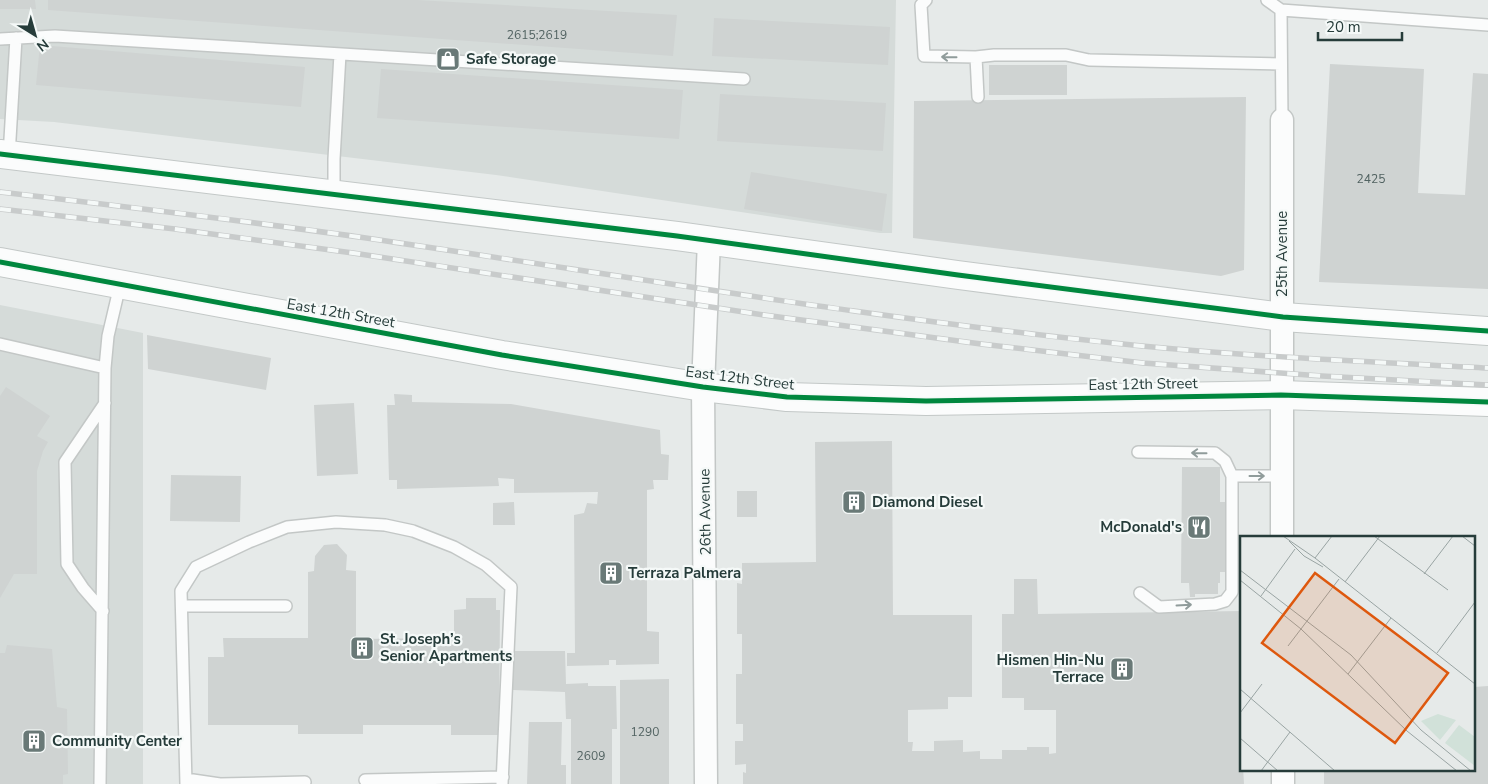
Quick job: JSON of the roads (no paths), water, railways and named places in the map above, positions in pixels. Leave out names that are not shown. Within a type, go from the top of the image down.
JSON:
[{"type":"main road","points":[[5,155],[709,240],[958,276],[1283,316],[1488,331]]},
{"type":"main road","name":"East 12th Street","points":[[0,262],[502,355],[703,387],[787,397],[926,401],[1281,395],[1488,402]]},
{"type":"street","name":"25th Avenue","points":[[1282,120],[1282,536]]},
{"type":"street","name":"26th Avenue","points":[[706,784],[703,387],[709,240]]},
{"type":"lane","points":[[926,0],[921,5],[924,56],[1066,55],[1089,60],[1281,64]]},
{"type":"lane","points":[[1267,0],[1281,10],[1488,25]]},
{"type":"lane","points":[[1281,10],[1282,120]]},
{"type":"lane","points":[[0,39],[55,36],[744,79]]},
{"type":"lane","points":[[5,155],[16,38]]},
{"type":"lane","points":[[334,195],[334,159],[340,54]]},
{"type":"lane","points":[[976,57],[978,97]]},
{"type":"lane","points":[[100,784],[105,368],[108,336],[120,285]]},
{"type":"lane","points":[[0,344],[105,368]]},
{"type":"lane","points":[[103,611],[83,588],[67,564],[65,462],[105,403]]},
{"type":"lane","points":[[1138,452],[1215,453],[1226,461],[1232,476],[1232,592],[1224,601],[1216,604],[1160,607],[1140,592]]},
{"type":"lane","points":[[1232,476],[1282,476]]},
{"type":"lane","points":[[305,782],[220,784],[186,781],[182,591],[196,567],[249,542],[287,527],[336,522],[386,524],[413,531],[454,547],[486,565],[511,587],[502,780],[365,780]]},
{"type":"lane","points":[[182,606],[286,606]]},
{"type":"railway","points":[[0,192],[314,231],[848,310],[1044,335],[1228,353],[1488,368]]},
{"type":"railway","points":[[0,209],[175,229],[353,253],[764,315],[981,344],[1143,363],[1322,376],[1488,385]]},
{"type":"place","name":"Safe Storage","points":[[448,59]]},
{"type":"place","name":"Diamond Diesel","points":[[854,502]]},
{"type":"place","name":"McDonald's","points":[[1199,527]]},
{"type":"place","name":"Terraza Palmera","points":[[611,573]]},
{"type":"place","name":"St. Joseph’s Senior Apartments","points":[[362,648]]},
{"type":"place","name":"Hismen Hin-Nu Terrace","points":[[1122,669]]},
{"type":"place","name":"Community Center","points":[[34,741]]}]
